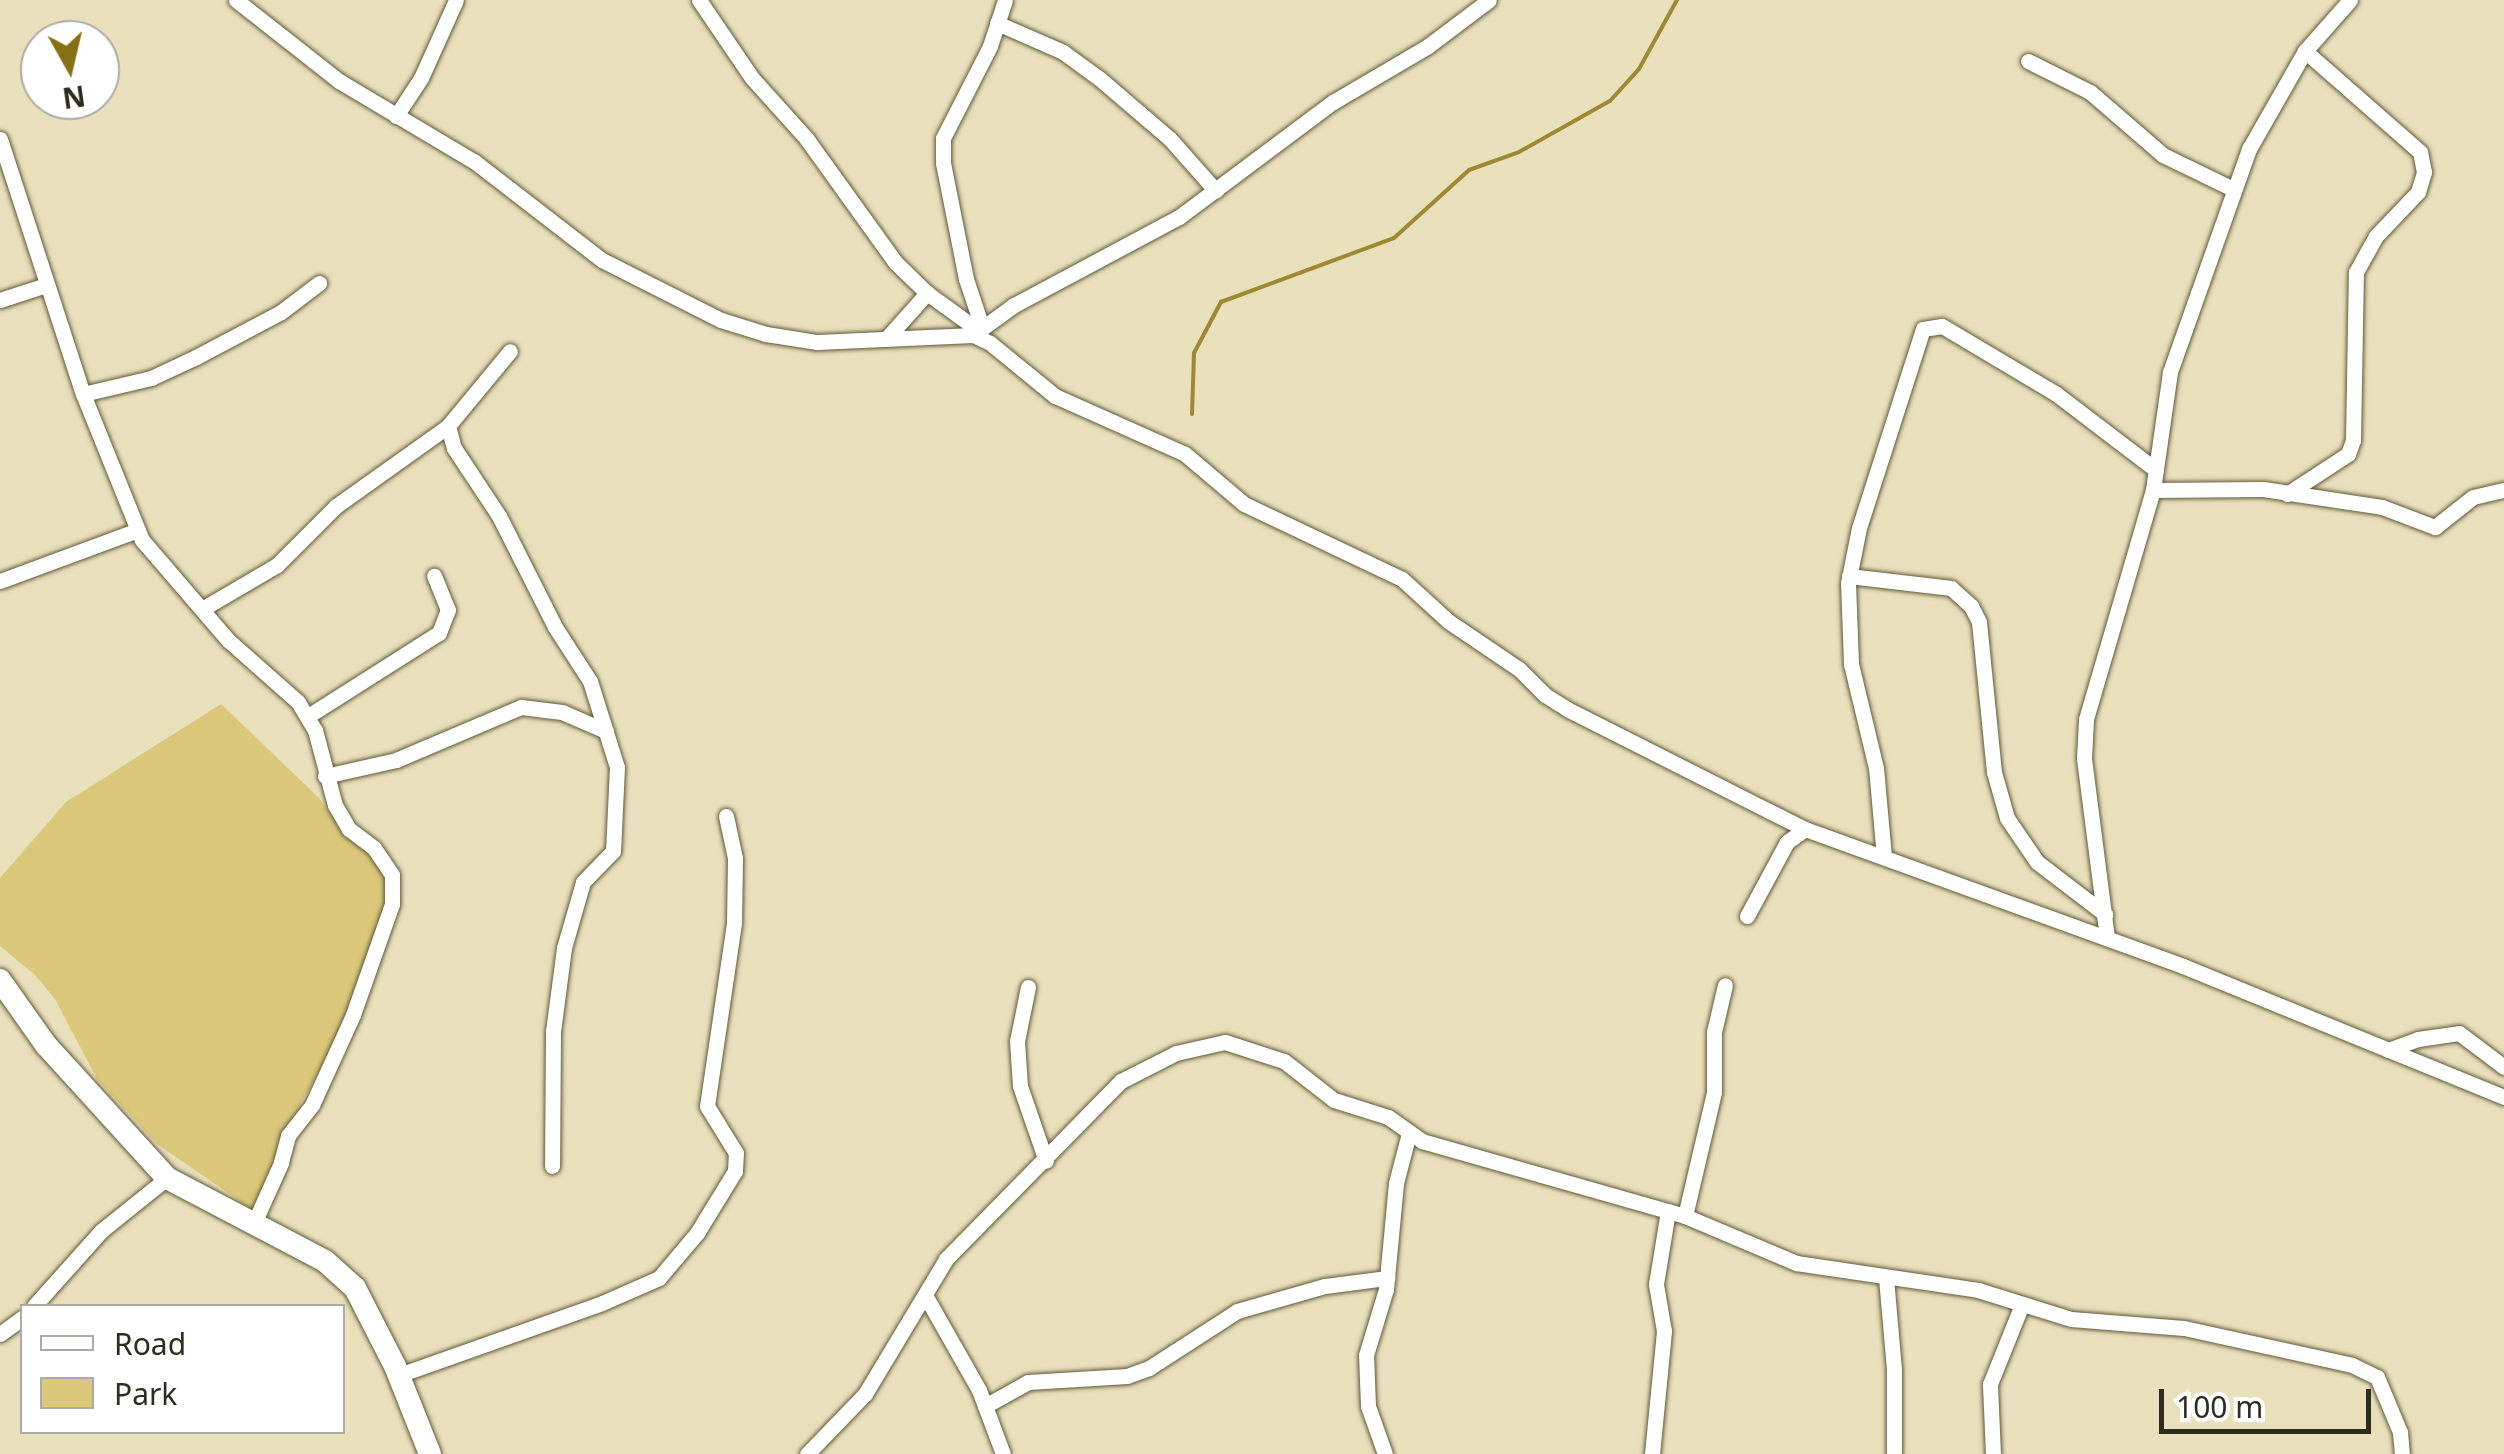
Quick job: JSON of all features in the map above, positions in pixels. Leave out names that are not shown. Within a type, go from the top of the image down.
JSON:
[{"type":"main road","points":[[0,980],[46,1046],[167,1178],[324,1261],[355,1288],[399,1375],[430,1454]]},
{"type":"street","points":[[236,0],[340,81],[476,162],[602,260],[721,320],[817,342],[978,331],[1142,241],[1216,192],[1333,102],[1428,46],[1489,0]]},
{"type":"street","points":[[396,116],[420,78],[456,0]]},
{"type":"street","points":[[698,0],[752,78],[806,138],[894,262],[927,293],[1055,396],[1185,454],[1244,504],[1402,579],[1448,621],[1518,669],[1566,709],[1806,829],[2107,938],[2504,1097]]},
{"type":"street","points":[[978,331],[943,163],[943,138],[1005,0]]},
{"type":"street","points":[[2107,938],[2084,758],[2086,718],[2153,490],[2170,372],[2206,280],[2232,188],[2272,105],[2306,51],[2350,0]]},
{"type":"street","points":[[996,24],[1063,52],[1088,70],[1170,139],[1216,192]]},
{"type":"street","points":[[2287,494],[2348,454],[2354,440],[2356,272],[2376,236],[2418,192],[2424,172],[2420,152],[2306,51]]},
{"type":"street","points":[[2028,60],[2090,92],[2163,155],[2232,188]]},
{"type":"street","points":[[0,139],[83,394],[138,530],[229,641],[282,684],[308,716],[325,776],[349,829],[384,862],[395,890],[352,1015],[312,1105],[288,1136],[281,1164],[254,1223]]},
{"type":"street","points":[[83,394],[151,378],[196,357],[280,312],[319,283]]},
{"type":"street","points":[[0,300],[46,286]]},
{"type":"street","points":[[886,338],[927,293]]},
{"type":"street","points":[[1884,858],[1876,768],[1851,664],[1849,576],[1859,528],[1904,382],[1927,325],[1942,326],[2055,393],[2156,470]]},
{"type":"street","points":[[202,609],[277,565],[336,506],[448,426],[510,351]]},
{"type":"street","points":[[448,426],[454,448],[499,516],[556,627],[590,680],[619,780],[613,802],[615,838],[608,860],[583,882],[566,936],[554,1013],[552,1166]]},
{"type":"street","points":[[2153,490],[2250,487],[2382,507],[2435,527],[2473,497],[2504,490]]},
{"type":"street","points":[[0,581],[138,530]]},
{"type":"street","points":[[308,716],[438,633],[448,610],[434,576]]},
{"type":"street","points":[[1849,576],[1951,588],[1972,606],[1979,622],[1994,772],[2007,818],[2037,862],[2105,914]]},
{"type":"street","points":[[325,776],[396,760],[521,707],[562,712],[606,732]]},
{"type":"street","points":[[399,1375],[602,1304],[659,1278],[696,1233],[735,1171],[736,1154],[707,1106],[734,922],[735,858],[726,816]]},
{"type":"street","points":[[1747,916],[1787,842],[1806,829]]},
{"type":"street","points":[[1685,1216],[1714,1092],[1714,1032],[1725,985]]},
{"type":"street","points":[[1028,986],[1016,1041],[1020,1086],[1046,1161]]},
{"type":"street","points":[[2388,1050],[2418,1039],[2456,1033],[2472,1040],[2504,1066]]},
{"type":"street","points":[[807,1454],[865,1394],[946,1260],[1121,1081],[1176,1053],[1208,1043],[1240,1044],[1264,1051],[1292,1066],[1334,1100],[1388,1118],[1410,1133],[1485,1162],[1685,1216],[1790,1261],[1978,1290],[2021,1306],[2096,1322],[2184,1328],[2352,1365],[2377,1377],[2400,1432],[2402,1454]]},
{"type":"street","points":[[1385,1454],[1368,1406],[1366,1355],[1386,1278],[1396,1183],[1410,1133]]},
{"type":"street","points":[[36,1304],[101,1231],[167,1178]]},
{"type":"street","points":[[1652,1454],[1664,1331],[1656,1284],[1668,1211]]},
{"type":"street","points":[[985,1406],[1028,1382],[1127,1376],[1149,1368],[1236,1311],[1325,1286],[1386,1278]]},
{"type":"street","points":[[1886,1278],[1894,1370],[1894,1454]]},
{"type":"street","points":[[925,1296],[985,1406],[1003,1454]]},
{"type":"street","points":[[1992,1454],[1990,1384],[2021,1306]]},
{"type":"green space","points":[[221,704],[319,798],[339,826],[372,850],[395,885],[361,999],[300,1104],[260,1215],[157,1144],[97,1079],[55,999],[35,975],[0,946],[0,878],[66,802]]},
{"type":"waterway","points":[[1192,414],[1194,353],[1221,302],[1394,238],[1469,170],[1519,152],[1610,101],[1639,69],[1677,0]]}]
